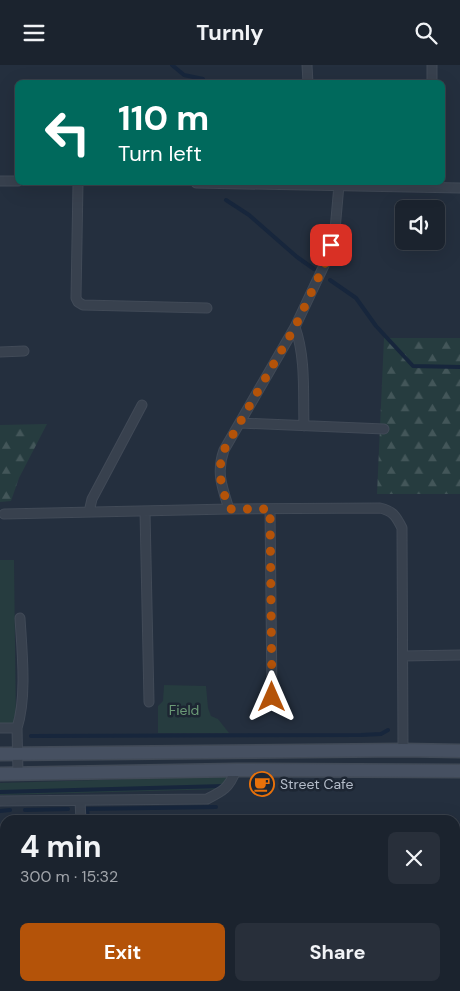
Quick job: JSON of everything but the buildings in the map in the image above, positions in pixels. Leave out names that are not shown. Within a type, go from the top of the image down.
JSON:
[{"type":"street","points":[[308,65],[308,80]]},
{"type":"street","points":[[432,65],[432,80]]},
{"type":"street","points":[[0,181],[15,181]]},
{"type":"street","points":[[78,185],[76,298],[78,302],[83,305],[207,308]]},
{"type":"street","points":[[229,509],[220,479],[219,462],[224,450],[295,327],[329,255],[339,205],[339,185],[431,185],[460,188]]},
{"type":"street","points":[[295,327],[302,357],[304,426]]},
{"type":"street","points":[[0,351],[24,351]]},
{"type":"street","points":[[89,512],[92,499],[142,405]]},
{"type":"street","points":[[240,423],[384,429]]},
{"type":"street","points":[[4,514],[229,509],[380,508],[391,510],[402,528],[403,750]]},
{"type":"street","points":[[270,509],[272,697]]},
{"type":"street","points":[[145,511],[149,703]]},
{"type":"street","points":[[18,773],[17,727],[21,716],[22,704],[20,618]]},
{"type":"street","points":[[403,656],[460,655]]},
{"type":"street","points":[[0,728],[17,727]]},
{"type":"street","points":[[0,754],[460,751]]},
{"type":"street","points":[[0,801],[207,799],[224,790],[236,771]]},
{"type":"street","points":[[0,774],[460,771]]},
{"type":"street","points":[[80,801],[81,815]]},
{"type":"green space","points":[[384,338],[460,338],[460,494],[377,494]]},
{"type":"green space","points":[[47,424],[19,478],[11,501],[0,502],[0,425]]},
{"type":"green space","points":[[0,560],[14,560],[16,723],[0,724]]},
{"type":"green space","name":"Field","points":[[164,685],[206,686],[208,708],[211,716],[218,719],[229,733],[158,733],[158,706],[163,701]]},
{"type":"green space","points":[[228,776],[225,789],[0,795],[0,783]]},
{"type":"waterway","points":[[172,65],[184,75],[203,80]]},
{"type":"waterway","points":[[226,200],[249,215],[297,257],[314,269]]},
{"type":"waterway","points":[[330,280],[356,298],[376,326],[413,366],[460,367]]},
{"type":"waterway","points":[[31,736],[361,735],[381,734],[388,730]]},
{"type":"waterway","points":[[0,792],[225,786]]},
{"type":"waterway","points":[[88,815],[87,809],[216,807]]},
{"type":"waterway","points":[[25,810],[68,809]]},
{"type":"waterway","points":[[0,811],[10,810]]},
{"type":"place","name":"Street Cafe","points":[[262,784]]},
{"type":"route","points":[[272,697],[270,509],[229,509],[220,479],[219,462],[224,450],[295,327],[329,255],[331,245]]}]
